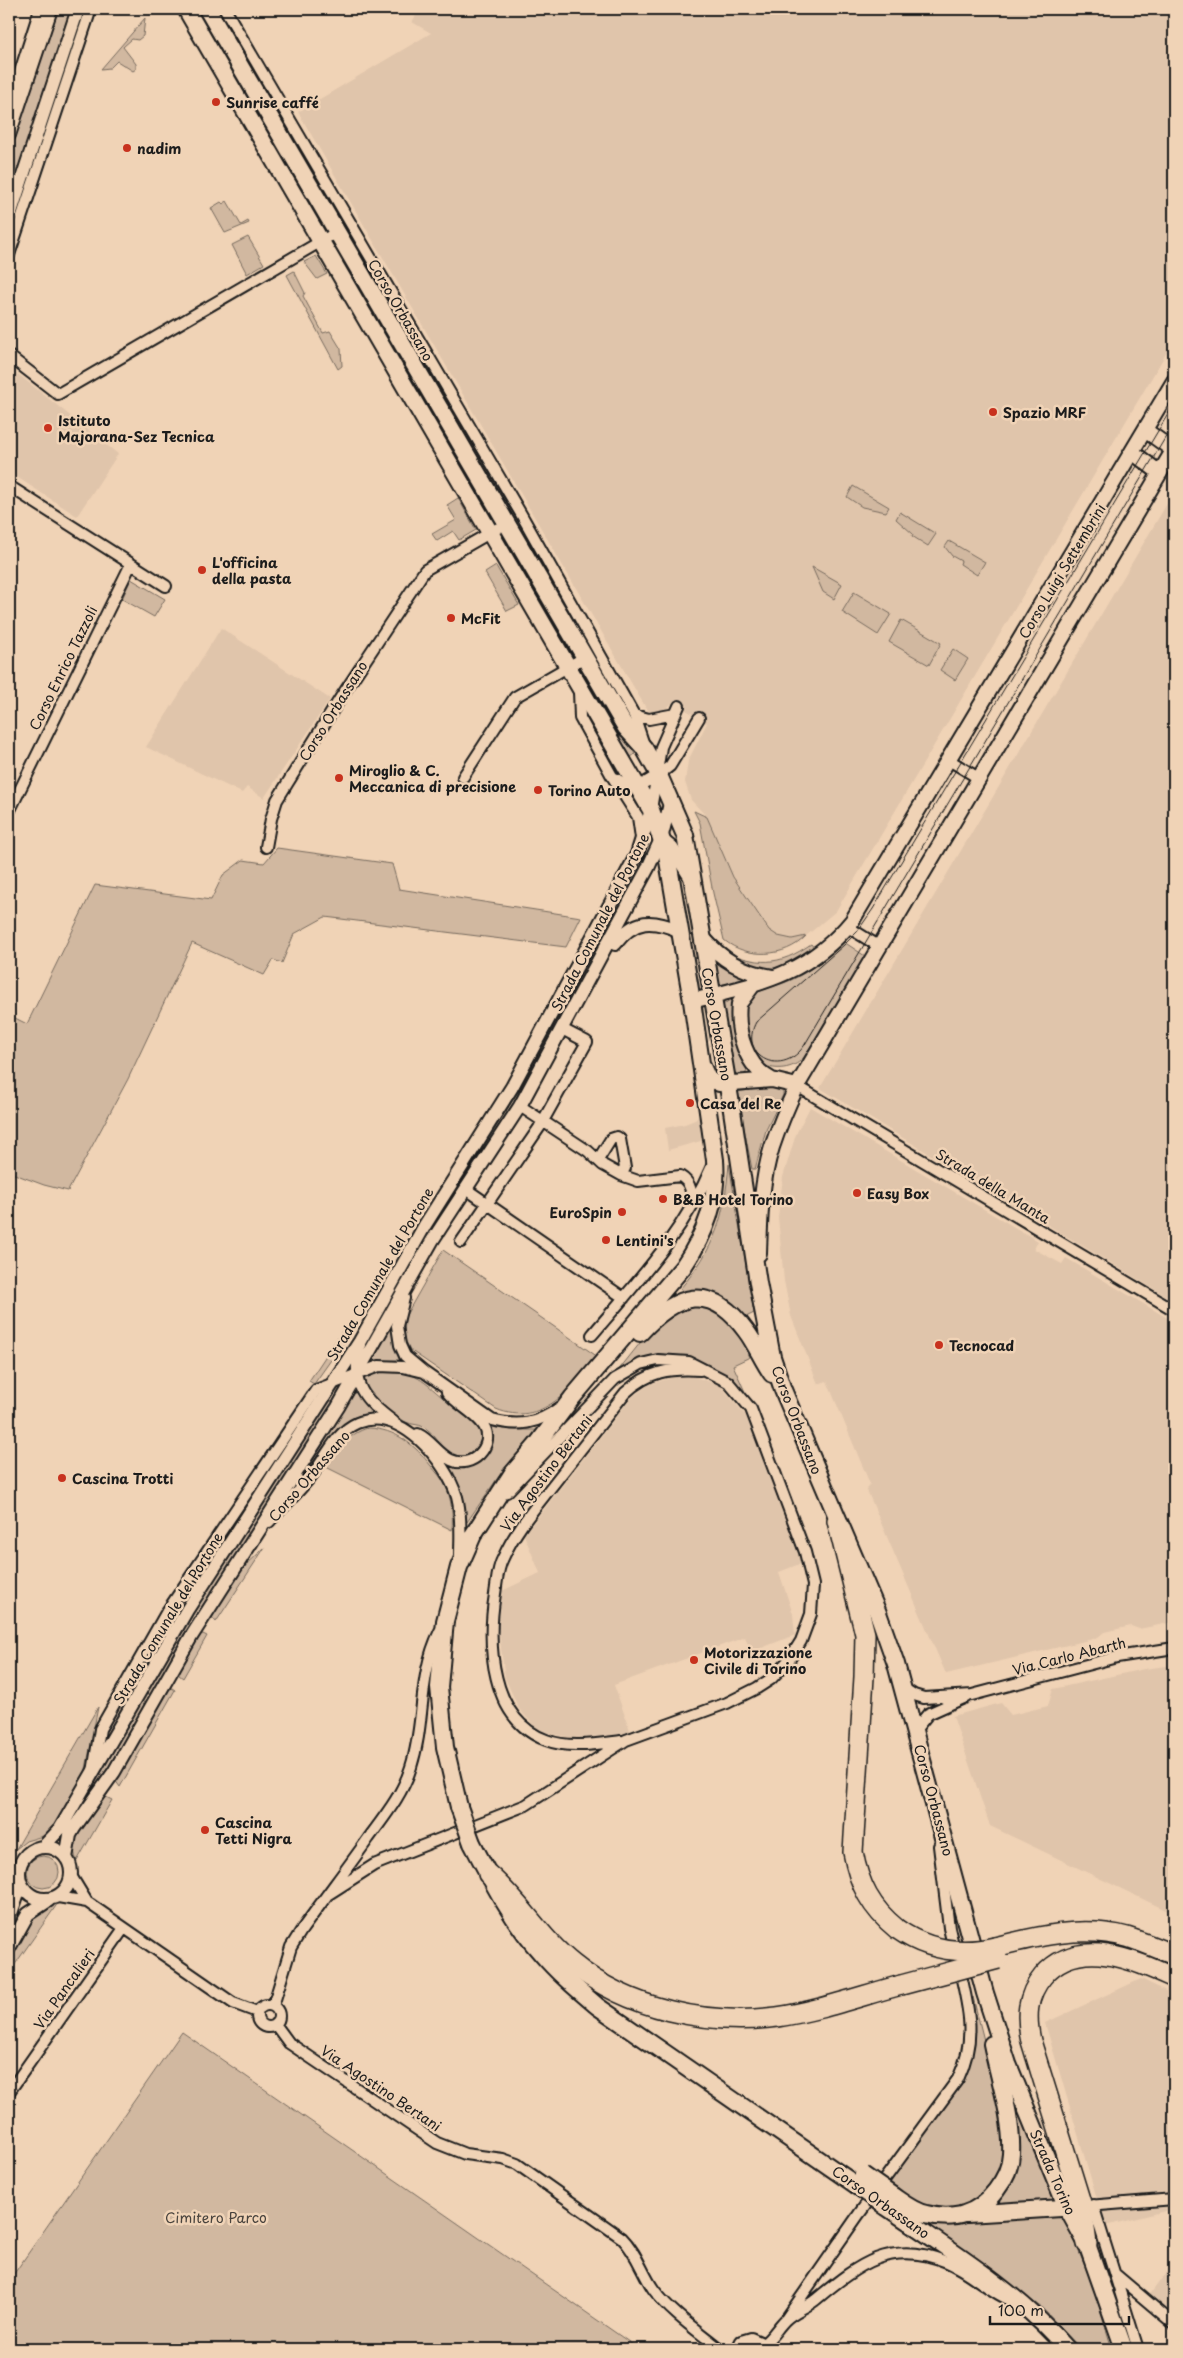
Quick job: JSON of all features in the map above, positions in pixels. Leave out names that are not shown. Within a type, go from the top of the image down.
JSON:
[{"type":"highway","points":[[837,1521],[865,1634],[853,1852],[857,1870],[872,1904],[897,1929],[920,1942],[942,1949],[996,1953],[1088,1944],[1135,1953],[1174,1969]]},
{"type":"highway","points":[[488,1874],[506,1890],[538,1932],[590,1978],[620,1993],[672,2011],[726,2019],[777,2017],[807,2011],[901,1985],[1041,1936],[1086,1932],[1127,1937],[1174,1955]]},
{"type":"highway","points":[[1087,2244],[1081,2206],[1031,2041],[1028,2014],[1032,1993],[1039,1981],[1050,1969],[1068,1958],[1082,1954],[1106,1954],[1122,1958],[1174,1978]]},
{"type":"main road","name":"Corso Orbassano","points":[[186,9],[651,810],[667,855],[692,1001],[715,1160],[716,1174],[712,1210],[698,1244],[683,1267],[572,1398],[512,1474],[485,1515],[459,1567],[445,1621],[440,1678],[441,1713],[452,1779],[459,1807],[472,1843],[515,1919],[540,1953],[574,1987],[597,2006],[832,2168],[859,2180],[889,2201],[1022,2306],[1067,2349]]},
{"type":"main road","name":"Corso Orbassano","points":[[208,9],[507,524],[572,621],[585,657],[626,728],[644,748],[671,800],[685,835],[770,1349],[783,1390],[837,1521],[878,1613],[915,1730],[985,1993]]},
{"type":"main road","name":"Corso Luigi Settembrini","points":[[692,1001],[778,978],[806,964],[836,941],[848,927],[1174,381]]},
{"type":"main road","points":[[758,1283],[760,1214],[767,1167],[772,1148],[797,1086],[1174,450],[1145,430]]},
{"type":"main road","points":[[1132,452],[1160,473]]},
{"type":"main road","points":[[702,937],[714,951],[739,969],[778,978]]},
{"type":"main road","points":[[754,984],[739,1004],[742,1040],[756,1068],[763,1075],[772,1080],[797,1086]]},
{"type":"main road","points":[[701,1063],[709,1079],[719,1084],[772,1080]]},
{"type":"main road","points":[[536,1446],[651,1321],[674,1304],[687,1299],[700,1298],[713,1301],[738,1321],[783,1390]]},
{"type":"main road","points":[[965,2214],[985,2201],[1001,2184],[1011,2154],[1009,2127],[989,2030],[985,1993]]},
{"type":"main road","name":"Strada Torino","points":[[985,1993],[1022,2102],[1081,2206]]},
{"type":"main road","points":[[889,2201],[925,2214],[945,2216],[1081,2206]]},
{"type":"main road","points":[[1087,2244],[1124,2349]]},
{"type":"street","points":[[9,106],[40,9]]},
{"type":"street","points":[[9,135],[51,9]]},
{"type":"street","points":[[9,218],[78,9]]},
{"type":"street","points":[[9,255],[91,9]]},
{"type":"street","name":"Corso Orbassano","points":[[225,9],[572,621],[634,715],[644,748]]},
{"type":"street","points":[[30,153],[51,130]]},
{"type":"street","points":[[9,356],[58,394],[337,232]]},
{"type":"street","points":[[9,486],[166,586]]},
{"type":"street","name":"Corso Orbassano","points":[[266,847],[271,819],[277,800],[341,697],[426,570],[507,524]]},
{"type":"street","name":"Corso Enrico Tazzoli","points":[[9,812],[131,564]]},
{"type":"street","points":[[464,777],[515,698],[585,657]]},
{"type":"street","name":"Corso Orbassano","points":[[579,685],[580,718],[612,776],[638,817],[639,848]]},
{"type":"street","name":"Strada Comunale del Portone","points":[[43,1847],[60,1829],[187,1610],[360,1341],[425,1224],[512,1087],[639,848],[651,810],[661,747],[677,710],[649,719],[634,715]]},
{"type":"street","points":[[612,776],[628,786],[638,787],[670,766],[699,718]]},
{"type":"street","points":[[949,760],[980,779]]},
{"type":"street","name":"Strada Comunale del Portone","points":[[66,1858],[70,1836],[74,1828],[114,1772],[191,1636],[257,1535],[357,1374],[412,1274],[520,1106],[600,958],[661,839],[671,800]]},
{"type":"street","points":[[639,848],[661,839],[672,848],[693,882]]},
{"type":"street","points":[[600,958],[626,930],[637,924],[658,923],[681,931]]},
{"type":"street","points":[[848,927],[880,947]]},
{"type":"street","name":"Strada Comunale del Portone","points":[[461,1242],[543,1121],[587,1042],[562,1029]]},
{"type":"street","name":"Strada della Manta","points":[[797,1086],[1174,1310]]},
{"type":"street","points":[[520,1106],[621,1175],[638,1181],[680,1176],[688,1183],[691,1189],[691,1206]]},
{"type":"street","points":[[598,1160],[611,1139],[617,1137],[620,1139],[625,1168],[621,1175]]},
{"type":"street","points":[[592,1335],[666,1248],[715,1160]]},
{"type":"street","points":[[466,1189],[624,1298]]},
{"type":"street","name":"Corso Orbassano","points":[[412,1274],[398,1318],[397,1334],[405,1356],[424,1372],[492,1420],[504,1423],[528,1424],[538,1421],[550,1415],[572,1398]]},
{"type":"street","name":"Corso Orbassano","points":[[360,1341],[357,1357],[357,1374],[362,1394],[395,1423],[426,1437],[449,1460],[465,1463],[476,1459],[483,1451],[486,1441],[486,1431],[483,1424],[455,1402],[442,1385]]},
{"type":"street","name":"Via Agostino Bertani","points":[[327,1895],[374,1865],[526,1805],[626,1740],[727,1703],[771,1679],[789,1660],[801,1641],[811,1614],[813,1585],[806,1552],[751,1409],[728,1382],[689,1362],[673,1360],[649,1362],[627,1370],[615,1378],[485,1515]]},
{"type":"street","name":"Corso Orbassano","points":[[316,1390],[379,1366],[391,1365],[424,1372]]},
{"type":"street","name":"Via Agostino Bertani","points":[[626,1740],[561,1745],[530,1732],[508,1708],[501,1691],[493,1650],[493,1606],[500,1566],[523,1523],[625,1393],[636,1384],[662,1372],[676,1369],[706,1371]]},
{"type":"street","name":"Strada Comunale del Portone","points":[[93,1772],[100,1729],[166,1613],[200,1559],[316,1390]]},
{"type":"street","name":"Corso Orbassano","points":[[257,1535],[312,1474],[334,1442],[347,1430],[364,1421],[395,1423]]},
{"type":"street","name":"Corso Orbassano","points":[[410,1431],[434,1456],[452,1483],[459,1513],[459,1567]]},
{"type":"street","name":"Via Agostino Bertani","points":[[273,2006],[291,1947],[379,1824],[405,1782],[416,1749],[425,1671],[432,1647],[445,1621]]},
{"type":"street","name":"Via Carlo Abarth","points":[[915,1730],[928,1714],[972,1695],[1117,1658],[1174,1648]]},
{"type":"street","name":"Via Carlo Abarth","points":[[903,1688],[924,1698],[972,1695]]},
{"type":"street","points":[[786,2319],[859,2214],[958,2079],[965,2063],[971,2029],[968,2006],[949,1928],[933,1796]]},
{"type":"street","points":[[9,1919],[20,1884],[19,1868],[24,1857],[32,1851],[43,1847],[56,1850],[70,1864],[69,1883],[53,1898],[28,1914],[9,1948]]},
{"type":"street","points":[[70,1874],[87,1902],[233,2003],[257,2012]]},
{"type":"street","points":[[20,1884],[26,1892],[35,1898],[87,1902]]},
{"type":"street","name":"Via Pancalieri","points":[[9,2092],[124,1928]]},
{"type":"street","points":[[264,2005],[273,2006],[278,2012],[279,2017],[275,2024],[270,2027],[262,2026],[257,2019],[257,2012],[264,2005]]},
{"type":"street","name":"Via Agostino Bertani","points":[[275,2024],[289,2042],[421,2134],[456,2152],[503,2159],[517,2164],[622,2238],[632,2250],[653,2288],[662,2299],[720,2349]]},
{"type":"street","points":[[1081,2206],[1174,2199]]},
{"type":"street","name":"Strada Torino","points":[[1081,2206],[1115,2274],[1138,2349]]},
{"type":"street","name":"Corso Orbassano","points":[[763,2347],[786,2319],[812,2302],[854,2268],[879,2256],[895,2253],[922,2254],[948,2262],[995,2294],[1022,2306]]},
{"type":"street","points":[[1115,2274],[1174,2324]]},
{"type":"street","points":[[738,2348],[741,2342],[751,2338],[756,2339],[763,2347]]},
{"type":"street","name":"Via Agostino Bertani","points":[[710,2339],[738,2348]]},
{"type":"shaded area","points":[[412,9],[1174,9],[1174,340],[836,911],[806,936],[792,939],[778,936],[769,930],[733,877],[707,817],[691,800],[685,782],[688,761],[707,723],[673,702],[661,714],[652,713],[646,708],[298,112],[431,33],[412,22],[417,14]]},
{"type":"shaded area","name":"Istituto Majorana-Sez Tecnica","points":[[9,367],[118,454],[77,516],[9,472]]},
{"type":"shaded area","points":[[1174,492],[1174,1301],[820,1088]]},
{"type":"shaded area","points":[[221,628],[330,699],[264,798],[247,787],[242,793],[146,747]]},
{"type":"shaded area","points":[[708,1107],[712,1138],[668,1150],[665,1128],[695,1120]]},
{"type":"shaded area","points":[[810,1107],[1038,1241],[1034,1249],[1062,1264],[1066,1258],[1174,1322],[1174,1622],[1139,1629],[1131,1626],[1104,1632],[1097,1638],[946,1674],[866,1488],[870,1484],[827,1381],[818,1384],[791,1316],[784,1281],[778,1217],[783,1177],[796,1134]]},
{"type":"shaded area","points":[[677,1376],[695,1377],[720,1385],[746,1416],[802,1563],[779,1572],[793,1614],[795,1635],[751,1652],[745,1637],[614,1685],[631,1733],[575,1739],[539,1731],[519,1709],[505,1678],[498,1627],[502,1591],[540,1573],[524,1535],[631,1398],[650,1384]]},
{"type":"shaded area","points":[[1174,1665],[1174,1914],[990,1826],[953,1716],[1001,1703],[1011,1715],[1048,1706],[1053,1689],[1144,1669]]},
{"type":"shaded area","points":[[1141,1979],[1174,1995],[1174,2209],[1105,2226],[1045,2023]]},
{"type":"shaded area","points":[[1174,2262],[1174,2327],[1143,2304]]},
{"type":"green space","points":[[57,9],[73,9],[9,203],[9,154]]},
{"type":"green space","points":[[195,9],[201,9],[329,226],[323,228]]},
{"type":"green space","points":[[217,9],[221,9],[568,608],[565,610]]},
{"type":"green space","points":[[145,18],[143,36],[138,40],[132,39],[123,47],[136,64],[136,69],[133,71],[117,61],[110,68],[101,69]]},
{"type":"green space","points":[[227,201],[241,225],[248,221],[249,223],[225,233],[211,208]]},
{"type":"green space","points":[[248,237],[264,264],[247,274],[232,245]]},
{"type":"green space","points":[[337,243],[496,518],[492,520],[333,245]]},
{"type":"green space","points":[[316,256],[327,274],[317,279],[304,262]]},
{"type":"green space","points":[[294,271],[305,293],[303,296],[323,333],[330,331],[341,349],[342,366],[338,369],[287,275]]},
{"type":"green space","points":[[853,486],[889,507],[886,512],[862,507],[847,497]]},
{"type":"green space","points":[[458,498],[476,530],[459,540],[453,531],[437,541],[432,534],[456,520],[447,505]]},
{"type":"green space","points":[[900,512],[936,534],[928,546],[912,536],[913,534],[896,519]]},
{"type":"green space","points":[[507,535],[576,650],[570,653],[503,538]]},
{"type":"green space","points":[[949,541],[985,562],[977,575],[960,564],[961,561],[952,556],[945,547]]},
{"type":"green space","points":[[496,566],[519,605],[507,611],[485,573]]},
{"type":"green space","points":[[812,567],[842,584],[834,599],[823,592]]},
{"type":"green space","points":[[131,579],[165,599],[154,617],[122,599]]},
{"type":"green space","points":[[854,592],[891,614],[878,635],[842,612]]},
{"type":"green space","points":[[901,620],[941,643],[929,665],[889,642]]},
{"type":"green space","points":[[953,649],[968,659],[955,680],[940,670]]},
{"type":"green space","points":[[587,672],[635,754],[631,757],[581,674]]},
{"type":"green space","points":[[694,811],[707,817],[733,877],[769,930],[778,936],[792,939],[806,936],[788,949],[766,953],[744,950],[724,940],[700,823]]},
{"type":"green space","points":[[277,848],[392,864],[399,889],[581,917],[566,947],[325,917],[294,934],[282,963],[273,960],[264,975],[192,943],[128,1079],[68,1191],[44,1185],[9,1172],[9,1015],[27,1024],[95,885],[211,900],[223,875],[243,860],[264,863]]},
{"type":"green space","points":[[624,895],[628,897],[517,1103],[423,1249],[421,1248],[515,1097]]},
{"type":"green space","points":[[844,942],[865,956],[804,1057],[792,1066],[776,1068],[766,1066],[755,1053],[750,1043],[745,1023],[744,1013],[746,1004],[751,997],[760,991],[786,982],[805,972]]},
{"type":"green space","points":[[811,944],[815,949],[788,963],[769,968],[760,968],[723,951],[747,959],[768,961],[788,957]]},
{"type":"green space","points":[[713,956],[730,970],[753,979],[719,985]]},
{"type":"green space","points":[[731,999],[735,1001],[748,1068],[746,1073],[741,1076],[733,1072],[723,1005]]},
{"type":"green space","points":[[775,1086],[783,1090],[783,1095],[766,1130],[755,1169],[752,1169],[737,1092]]},
{"type":"green space","points":[[729,1164],[754,1313],[744,1318],[685,1293],[680,1289],[702,1259],[716,1231],[721,1216]]},
{"type":"green space","points":[[443,1250],[598,1357],[577,1381],[554,1402],[528,1413],[512,1413],[496,1409],[410,1350],[404,1337],[405,1317]]},
{"type":"green space","points":[[679,1307],[709,1307],[734,1324],[750,1357],[733,1365],[746,1394],[715,1370],[701,1362],[686,1357],[654,1358],[636,1363],[617,1372],[648,1333]]},
{"type":"green space","points":[[390,1325],[392,1325],[395,1345],[403,1360],[373,1361]]},
{"type":"green space","points":[[343,1330],[350,1333],[314,1384],[309,1381]]},
{"type":"green space","points":[[396,1370],[412,1375],[424,1382],[477,1423],[480,1429],[481,1441],[475,1451],[463,1458],[448,1452],[430,1431],[419,1425],[399,1419],[384,1410],[372,1398],[363,1384],[362,1376],[374,1371]]},
{"type":"green space","points":[[355,1392],[374,1414],[360,1416],[344,1425],[333,1435],[308,1469]]},
{"type":"green space","points":[[328,1399],[334,1403],[103,1781],[78,1814],[76,1813],[176,1638]]},
{"type":"green space","points":[[487,1423],[511,1430],[537,1430],[499,1476],[467,1522],[458,1486],[446,1462],[476,1461]]},
{"type":"green space","points":[[368,1428],[387,1431],[404,1440],[418,1451],[439,1475],[451,1501],[452,1530],[326,1467],[349,1438]]},
{"type":"green space","points":[[279,1454],[281,1455],[99,1751],[102,1731],[172,1610]]},
{"type":"green space","points":[[265,1547],[216,1622],[211,1616],[237,1574]]},
{"type":"green space","points":[[203,1634],[207,1636],[183,1678],[179,1675],[179,1670],[197,1636]]},
{"type":"green space","points":[[172,1688],[175,1690],[120,1787],[115,1780],[167,1691]]},
{"type":"green space","points":[[98,1707],[85,1774],[54,1828],[43,1836],[26,1841],[16,1849]]},
{"type":"green space","points":[[106,1797],[112,1800],[77,1861],[74,1852],[77,1835],[86,1820],[103,1798]]},
{"type":"green space","points":[[43,1856],[55,1860],[59,1872],[55,1884],[43,1888],[31,1884],[27,1872],[31,1860]]},
{"type":"green space","points":[[58,1903],[9,1973],[9,1958],[33,1916],[44,1908]]},
{"type":"green space","points":[[973,1997],[999,2100],[1004,2129],[1004,2163],[983,2197],[956,2210],[926,2209],[887,2185],[966,2069],[974,2045]]},
{"type":"green space","name":"Cimitero Parco","points":[[182,2032],[639,2349],[9,2349],[9,2281]]},
{"type":"green space","points":[[1006,2079],[1060,2203],[988,2208],[1004,2190]]},
{"type":"green space","points":[[1063,2213],[1093,2286],[1112,2349],[1081,2349],[1042,2308],[925,2223],[960,2222]]},
{"type":"tram line","points":[[1174,404],[873,909],[857,932],[844,945],[756,1022],[752,1034],[753,1045],[757,1053],[765,1059],[774,1062],[784,1061],[795,1056],[804,1046],[1174,423]]},
{"type":"place","name":"Sunrise caffé","points":[[216,102]]},
{"type":"place","name":"nadim","points":[[127,148]]},
{"type":"place","name":"Spazio MRF","points":[[993,412]]},
{"type":"place","name":"Istituto Majorana-Sez Tecnica","points":[[48,428]]},
{"type":"place","name":"L'officina della pasta","points":[[202,570]]},
{"type":"place","name":"McFit","points":[[451,618]]},
{"type":"place","name":"Miroglio & C. Meccanica di precisione","points":[[339,778]]},
{"type":"place","name":"Torino Auto","points":[[538,790]]},
{"type":"place","name":"Casa del Re","points":[[690,1103]]},
{"type":"place","name":"Easy Box","points":[[857,1193]]},
{"type":"place","name":"B&B Hotel Torino","points":[[663,1199]]},
{"type":"place","name":"EuroSpin","points":[[622,1212]]},
{"type":"place","name":"Lentini's","points":[[606,1240]]},
{"type":"place","name":"Tecnocad","points":[[939,1345]]},
{"type":"place","name":"Cascina Trotti","points":[[62,1478]]},
{"type":"place","name":"Motorizzazione Civile di Torino","points":[[694,1660]]},
{"type":"place","name":"Cascina Tetti Nigra","points":[[205,1830]]}]
